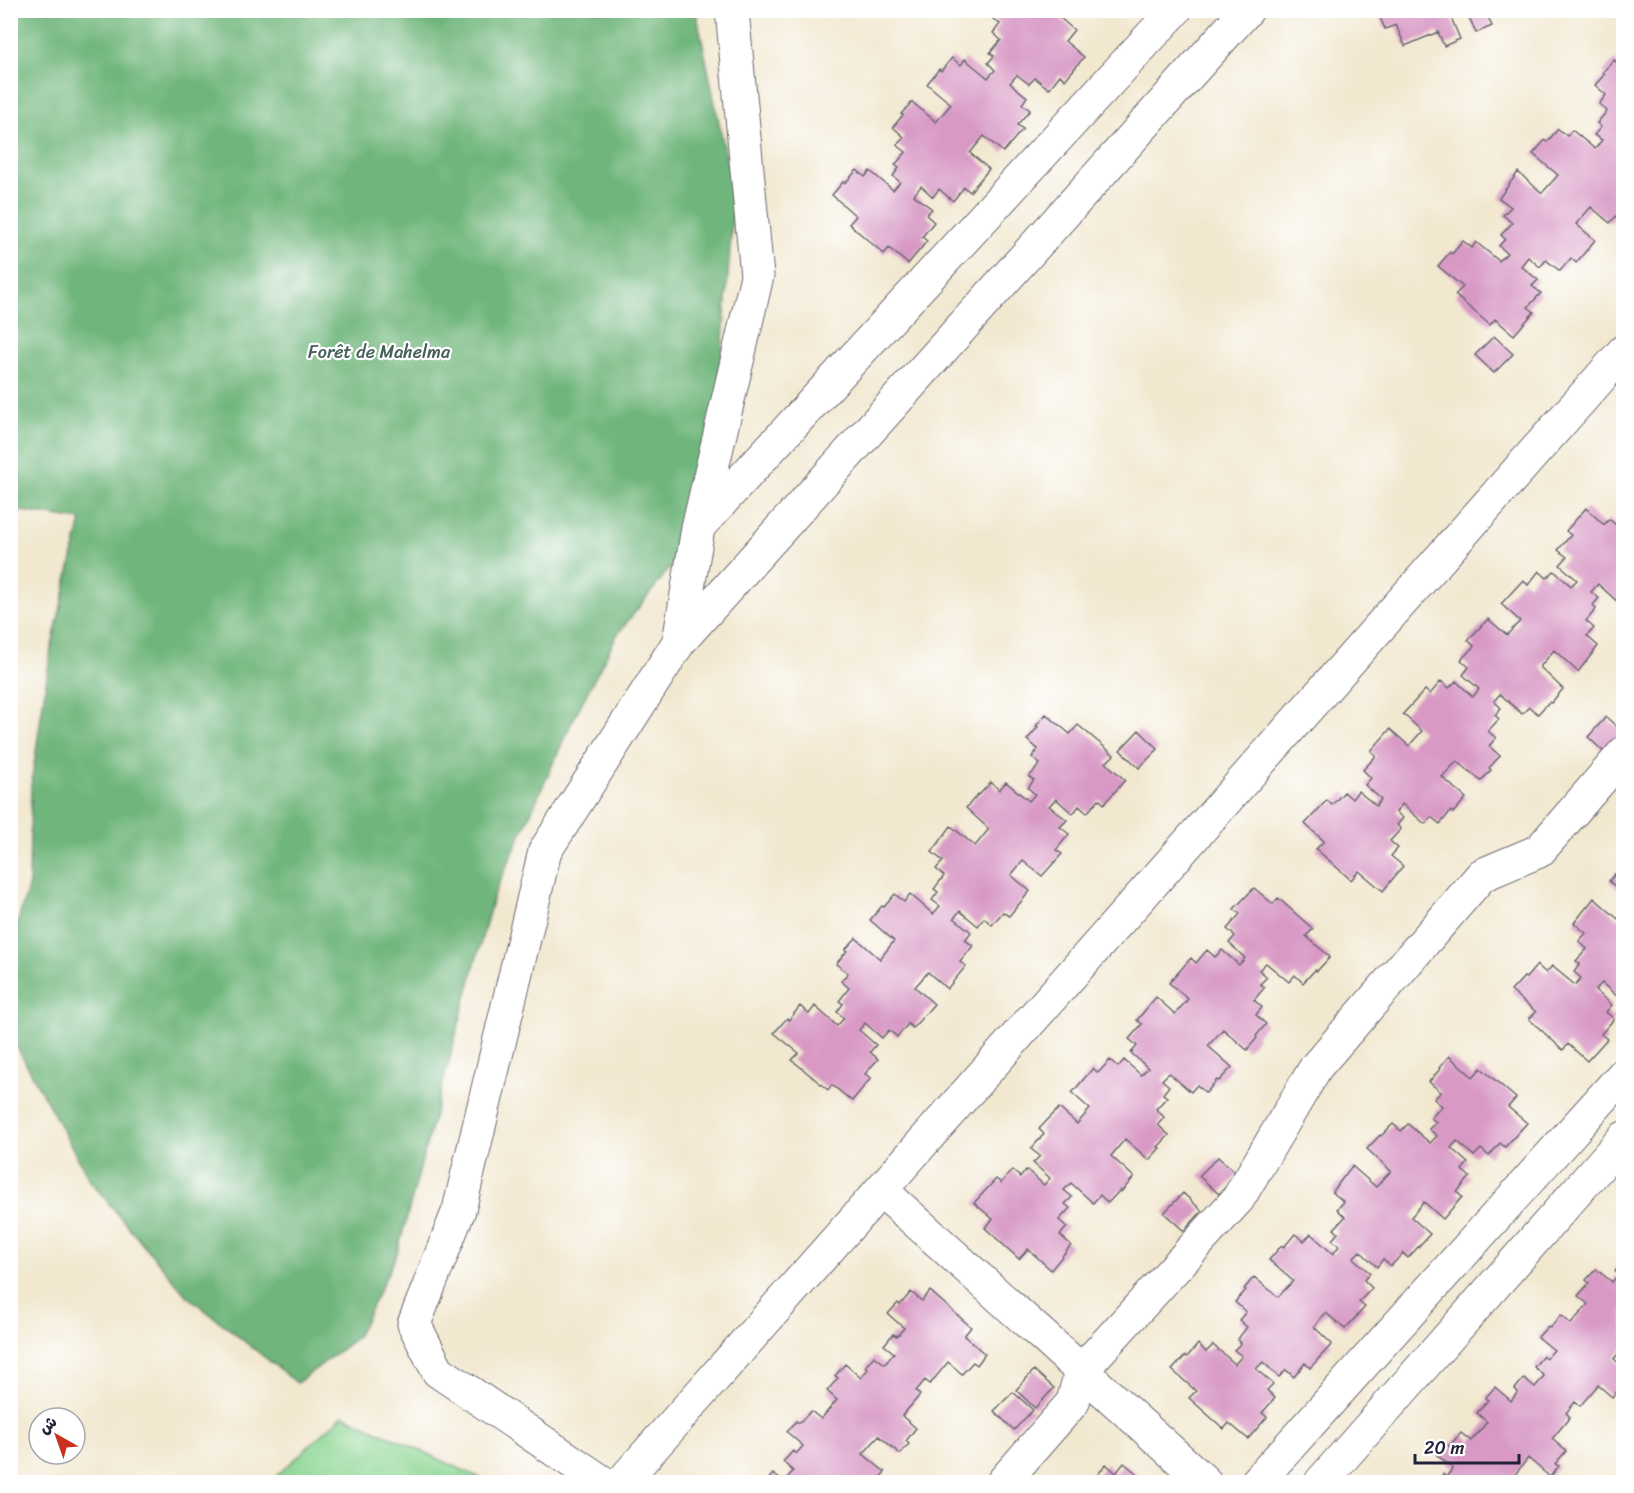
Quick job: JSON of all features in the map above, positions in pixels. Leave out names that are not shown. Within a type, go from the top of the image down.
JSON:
[{"type":"street","points":[[679,642],[698,528],[758,276],[732,10]]},
{"type":"street","points":[[698,528],[1175,10]]},
{"type":"street","points":[[602,1482],[438,1371],[414,1324],[459,1210],[545,851],[679,642],[1246,10]]},
{"type":"street","points":[[622,1482],[1623,351]]},
{"type":"street","points":[[1003,1482],[1073,1402],[1081,1371],[1238,1199],[1316,1067],[1482,875],[1539,852],[1623,753]]},
{"type":"street","points":[[1257,1482],[1623,1074]]},
{"type":"street","points":[[1321,1482],[1623,1138]]},
{"type":"street","points":[[880,1190],[1205,1482]]},
{"type":"green space","name":"Forêt de Mahelma","points":[[11,11],[696,11],[734,196],[714,458],[674,563],[617,635],[569,728],[493,897],[397,1254],[357,1337],[297,1383],[185,1294],[91,1182],[12,1038],[11,945],[29,884],[31,785],[51,649],[81,520],[22,511],[11,516]]},
{"type":"green space","points":[[343,1415],[489,1482],[270,1482]]},
{"type":"building","points":[[992,10],[1051,10],[1074,30],[1065,41],[1084,57],[1065,80],[1060,75],[1049,89],[1035,78],[1029,84],[1017,75],[1010,83],[1027,97],[1022,104],[1030,110],[1017,125],[1023,129],[1003,152],[984,136],[970,153],[989,169],[970,192],[964,187],[953,201],[939,189],[933,197],[921,186],[914,195],[932,209],[926,215],[934,222],[922,237],[927,241],[908,264],[889,248],[884,254],[849,224],[856,216],[832,195],[857,170],[865,177],[870,171],[893,190],[900,182],[893,176],[899,168],[895,165],[906,152],[897,145],[904,137],[893,127],[912,102],[936,122],[951,104],[927,84],[952,58],[961,65],[965,59],[988,78],[995,70],[988,63],[994,56],[990,53],[1001,40],[993,33],[1000,24],[988,15]]},
{"type":"building","points":[[1389,10],[1448,10],[1460,39],[1444,46],[1438,32],[1405,46],[1396,25],[1385,29],[1379,15]]},
{"type":"building","points":[[1466,10],[1485,10],[1492,26],[1476,33]]},
{"type":"building","points":[[1614,60],[1624,69],[1624,145],[1616,154],[1624,160],[1624,207],[1610,223],[1591,207],[1576,224],[1595,240],[1576,263],[1571,258],[1560,271],[1546,260],[1540,267],[1528,257],[1521,266],[1538,280],[1532,286],[1541,293],[1528,307],[1534,312],[1514,335],[1495,319],[1490,325],[1455,295],[1463,287],[1438,266],[1463,241],[1472,248],[1476,242],[1499,261],[1507,253],[1499,246],[1505,239],[1501,235],[1512,223],[1503,215],[1511,207],[1499,198],[1518,172],[1542,193],[1558,175],[1533,154],[1558,129],[1567,136],[1572,130],[1595,149],[1602,140],[1594,135],[1601,127],[1597,123],[1607,111],[1599,104],[1606,95],[1595,85]]},
{"type":"building","points":[[1494,336],[1513,354],[1494,373],[1475,355]]},
{"type":"building","points":[[1586,508],[1604,525],[1609,519],[1624,532],[1624,600],[1620,604],[1598,584],[1591,592],[1599,598],[1593,605],[1596,609],[1586,621],[1594,628],[1587,636],[1598,646],[1578,672],[1554,650],[1540,667],[1563,689],[1538,714],[1529,707],[1522,714],[1500,694],[1494,701],[1501,708],[1495,715],[1499,719],[1488,731],[1496,738],[1489,746],[1500,756],[1489,768],[1491,770],[1481,781],[1457,761],[1442,777],[1466,798],[1440,824],[1431,817],[1425,824],[1402,804],[1396,812],[1403,818],[1397,825],[1401,829],[1390,841],[1398,848],[1391,856],[1403,866],[1383,891],[1359,871],[1351,880],[1316,849],[1324,841],[1305,824],[1327,800],[1332,805],[1344,792],[1352,799],[1358,791],[1376,806],[1381,799],[1365,785],[1371,778],[1363,770],[1376,756],[1371,751],[1390,729],[1409,746],[1422,731],[1403,714],[1425,690],[1430,694],[1441,681],[1449,688],[1456,681],[1473,697],[1479,689],[1463,675],[1469,667],[1461,660],[1474,646],[1468,640],[1488,619],[1507,635],[1520,621],[1501,604],[1523,580],[1528,585],[1539,571],[1547,578],[1554,571],[1571,586],[1577,580],[1560,565],[1567,557],[1558,550],[1571,535],[1566,531]]},
{"type":"building","points":[[1046,714],[1070,734],[1078,725],[1114,755],[1106,763],[1125,780],[1104,804],[1099,799],[1087,813],[1079,806],[1073,814],[1056,799],[1049,806],[1067,820],[1060,827],[1069,834],[1056,850],[1062,854],[1042,876],[1023,861],[1011,875],[1030,891],[1009,916],[1003,912],[992,925],[984,918],[978,926],[960,911],[954,918],[971,932],[965,940],[973,946],[960,962],[966,966],[947,989],[928,972],[915,987],[934,1004],[913,1028],[908,1024],[897,1037],[889,1030],[882,1038],[865,1023],[859,1030],[876,1045],[870,1052],[878,1059],[865,1074],[871,1078],[852,1101],[832,1085],[828,1090],[792,1060],[799,1053],[774,1033],[800,1006],[809,1014],[815,1006],[837,1026],[844,1018],[837,1012],[843,1004],[839,1001],[849,988],[841,981],[848,973],[836,964],[856,938],[880,959],[894,941],[870,920],[895,894],[904,902],[910,894],[933,914],[940,906],[932,900],[938,892],[934,889],[944,876],[936,869],[943,861],[932,852],[951,826],[975,846],[989,829],[966,808],[991,782],[999,790],[1006,782],[1029,801],[1035,794],[1028,788],[1034,780],[1029,777],[1040,764],[1032,757],[1038,749],[1027,740]]},
{"type":"building","points":[[1606,717],[1624,733],[1624,737],[1607,755],[1588,737]]},
{"type":"building","points":[[1139,730],[1158,749],[1139,768],[1120,750]]},
{"type":"building","points":[[1622,866],[1624,868],[1624,894],[1609,881]]},
{"type":"building","points":[[1254,888],[1273,904],[1278,898],[1313,929],[1306,936],[1330,957],[1303,983],[1295,975],[1289,982],[1266,963],[1259,970],[1267,977],[1260,984],[1265,987],[1254,1000],[1262,1007],[1256,1015],[1266,1024],[1247,1050],[1223,1029],[1208,1046],[1232,1067],[1206,1093],[1197,1085],[1191,1092],[1169,1073],[1162,1080],[1169,1086],[1163,1094],[1167,1097],[1156,1109],[1164,1117],[1158,1125],[1169,1135],[1158,1147],[1160,1148],[1149,1160],[1125,1139],[1111,1156],[1134,1177],[1121,1192],[1120,1190],[1108,1203],[1100,1195],[1093,1203],[1071,1183],[1064,1190],[1072,1197],[1065,1204],[1070,1208],[1059,1220],[1067,1227],[1060,1235],[1071,1245],[1051,1270],[1028,1249],[1019,1259],[985,1228],[993,1219],[974,1203],[996,1179],[1001,1183],[1012,1170],[1020,1177],[1027,1170],[1044,1185],[1050,1178],[1033,1163],[1040,1156],[1031,1149],[1044,1134],[1039,1129],[1059,1108],[1077,1124],[1090,1109],[1072,1093],[1093,1068],[1098,1073],[1110,1060],[1118,1067],[1124,1060],[1141,1075],[1148,1068],[1131,1053],[1137,1046],[1129,1039],[1142,1024],[1137,1020],[1156,997],[1175,1014],[1188,999],[1169,983],[1191,958],[1196,963],[1207,950],[1215,957],[1222,950],[1239,965],[1245,958],[1229,943],[1235,936],[1227,929],[1240,914],[1234,909]]},
{"type":"building","points":[[1594,898],[1618,919],[1624,912],[1624,993],[1619,998],[1602,983],[1595,990],[1612,1005],[1606,1012],[1614,1019],[1601,1034],[1607,1039],[1587,1061],[1568,1044],[1563,1050],[1529,1019],[1536,1012],[1511,991],[1537,965],[1546,973],[1552,966],[1575,985],[1581,978],[1574,972],[1580,964],[1576,961],[1587,949],[1579,941],[1586,933],[1574,923]]},
{"type":"building","points":[[1449,1056],[1473,1077],[1481,1068],[1516,1098],[1508,1107],[1527,1123],[1505,1147],[1500,1143],[1489,1156],[1481,1149],[1474,1156],[1457,1141],[1451,1148],[1468,1163],[1462,1170],[1470,1177],[1457,1192],[1462,1197],[1443,1219],[1424,1202],[1411,1217],[1430,1234],[1408,1258],[1403,1253],[1391,1266],[1383,1259],[1377,1267],[1360,1251],[1353,1258],[1370,1273],[1364,1280],[1372,1288],[1359,1302],[1365,1307],[1345,1329],[1326,1313],[1314,1327],[1332,1344],[1310,1368],[1305,1363],[1294,1377],[1286,1370],[1279,1377],[1263,1362],[1256,1369],[1273,1384],[1267,1390],[1275,1398],[1262,1413],[1267,1417],[1248,1439],[1229,1423],[1224,1429],[1189,1398],[1196,1391],[1172,1370],[1198,1344],[1206,1352],[1213,1345],[1235,1364],[1242,1356],[1234,1350],[1241,1343],[1237,1340],[1247,1327],[1239,1320],[1246,1312],[1235,1302],[1254,1277],[1278,1297],[1293,1281],[1269,1260],[1295,1234],[1304,1241],[1311,1234],[1333,1254],[1339,1246],[1332,1240],[1338,1233],[1334,1229],[1345,1217],[1337,1209],[1344,1202],[1332,1192],[1352,1166],[1376,1187],[1391,1171],[1367,1149],[1393,1124],[1401,1131],[1408,1124],[1430,1143],[1437,1136],[1429,1129],[1436,1122],[1431,1118],[1442,1106],[1434,1099],[1441,1092],[1429,1082]]},
{"type":"building","points":[[1218,1157],[1238,1175],[1219,1194],[1199,1176]]},
{"type":"building","points":[[1183,1193],[1202,1211],[1184,1231],[1164,1213]]},
{"type":"building","points":[[1624,1262],[1624,1347],[1614,1359],[1624,1367],[1624,1384],[1612,1397],[1598,1385],[1580,1406],[1575,1402],[1566,1413],[1570,1417],[1552,1439],[1566,1451],[1555,1464],[1559,1466],[1550,1477],[1528,1458],[1513,1477],[1520,1482],[1435,1482],[1443,1474],[1446,1477],[1453,1468],[1437,1455],[1446,1444],[1449,1446],[1461,1433],[1471,1441],[1479,1432],[1487,1422],[1477,1413],[1488,1400],[1485,1398],[1495,1387],[1511,1401],[1518,1392],[1515,1389],[1524,1378],[1535,1387],[1544,1376],[1534,1367],[1543,1356],[1546,1359],[1554,1350],[1538,1337],[1561,1315],[1571,1324],[1588,1304],[1578,1296],[1589,1283],[1586,1280],[1596,1269],[1612,1282],[1619,1274],[1615,1271]]},
{"type":"building","points":[[930,1291],[971,1327],[964,1336],[985,1354],[977,1365],[973,1362],[962,1374],[948,1362],[930,1384],[925,1380],[916,1391],[920,1395],[902,1416],[916,1428],[906,1441],[909,1444],[900,1454],[879,1436],[863,1454],[885,1472],[876,1482],[872,1479],[870,1482],[847,1480],[845,1482],[784,1482],[793,1471],[783,1462],[793,1451],[796,1454],[803,1446],[787,1432],[796,1421],[799,1423],[811,1411],[821,1419],[837,1400],[827,1391],[838,1378],[835,1376],[845,1364],[861,1378],[868,1369],[865,1367],[874,1356],[885,1364],[894,1353],[884,1345],[893,1334],[897,1336],[904,1328],[888,1314],[911,1292],[922,1301]]},
{"type":"building","points":[[1034,1370],[1054,1388],[1035,1408],[1016,1390]]},
{"type":"building","points":[[1013,1392],[1033,1410],[1014,1430],[994,1411]]},
{"type":"building","points":[[1124,1463],[1147,1482],[1086,1482],[1092,1475],[1095,1478],[1106,1464],[1116,1473]]},
{"type":"building","points":[[773,1474],[784,1482],[766,1482]]}]
